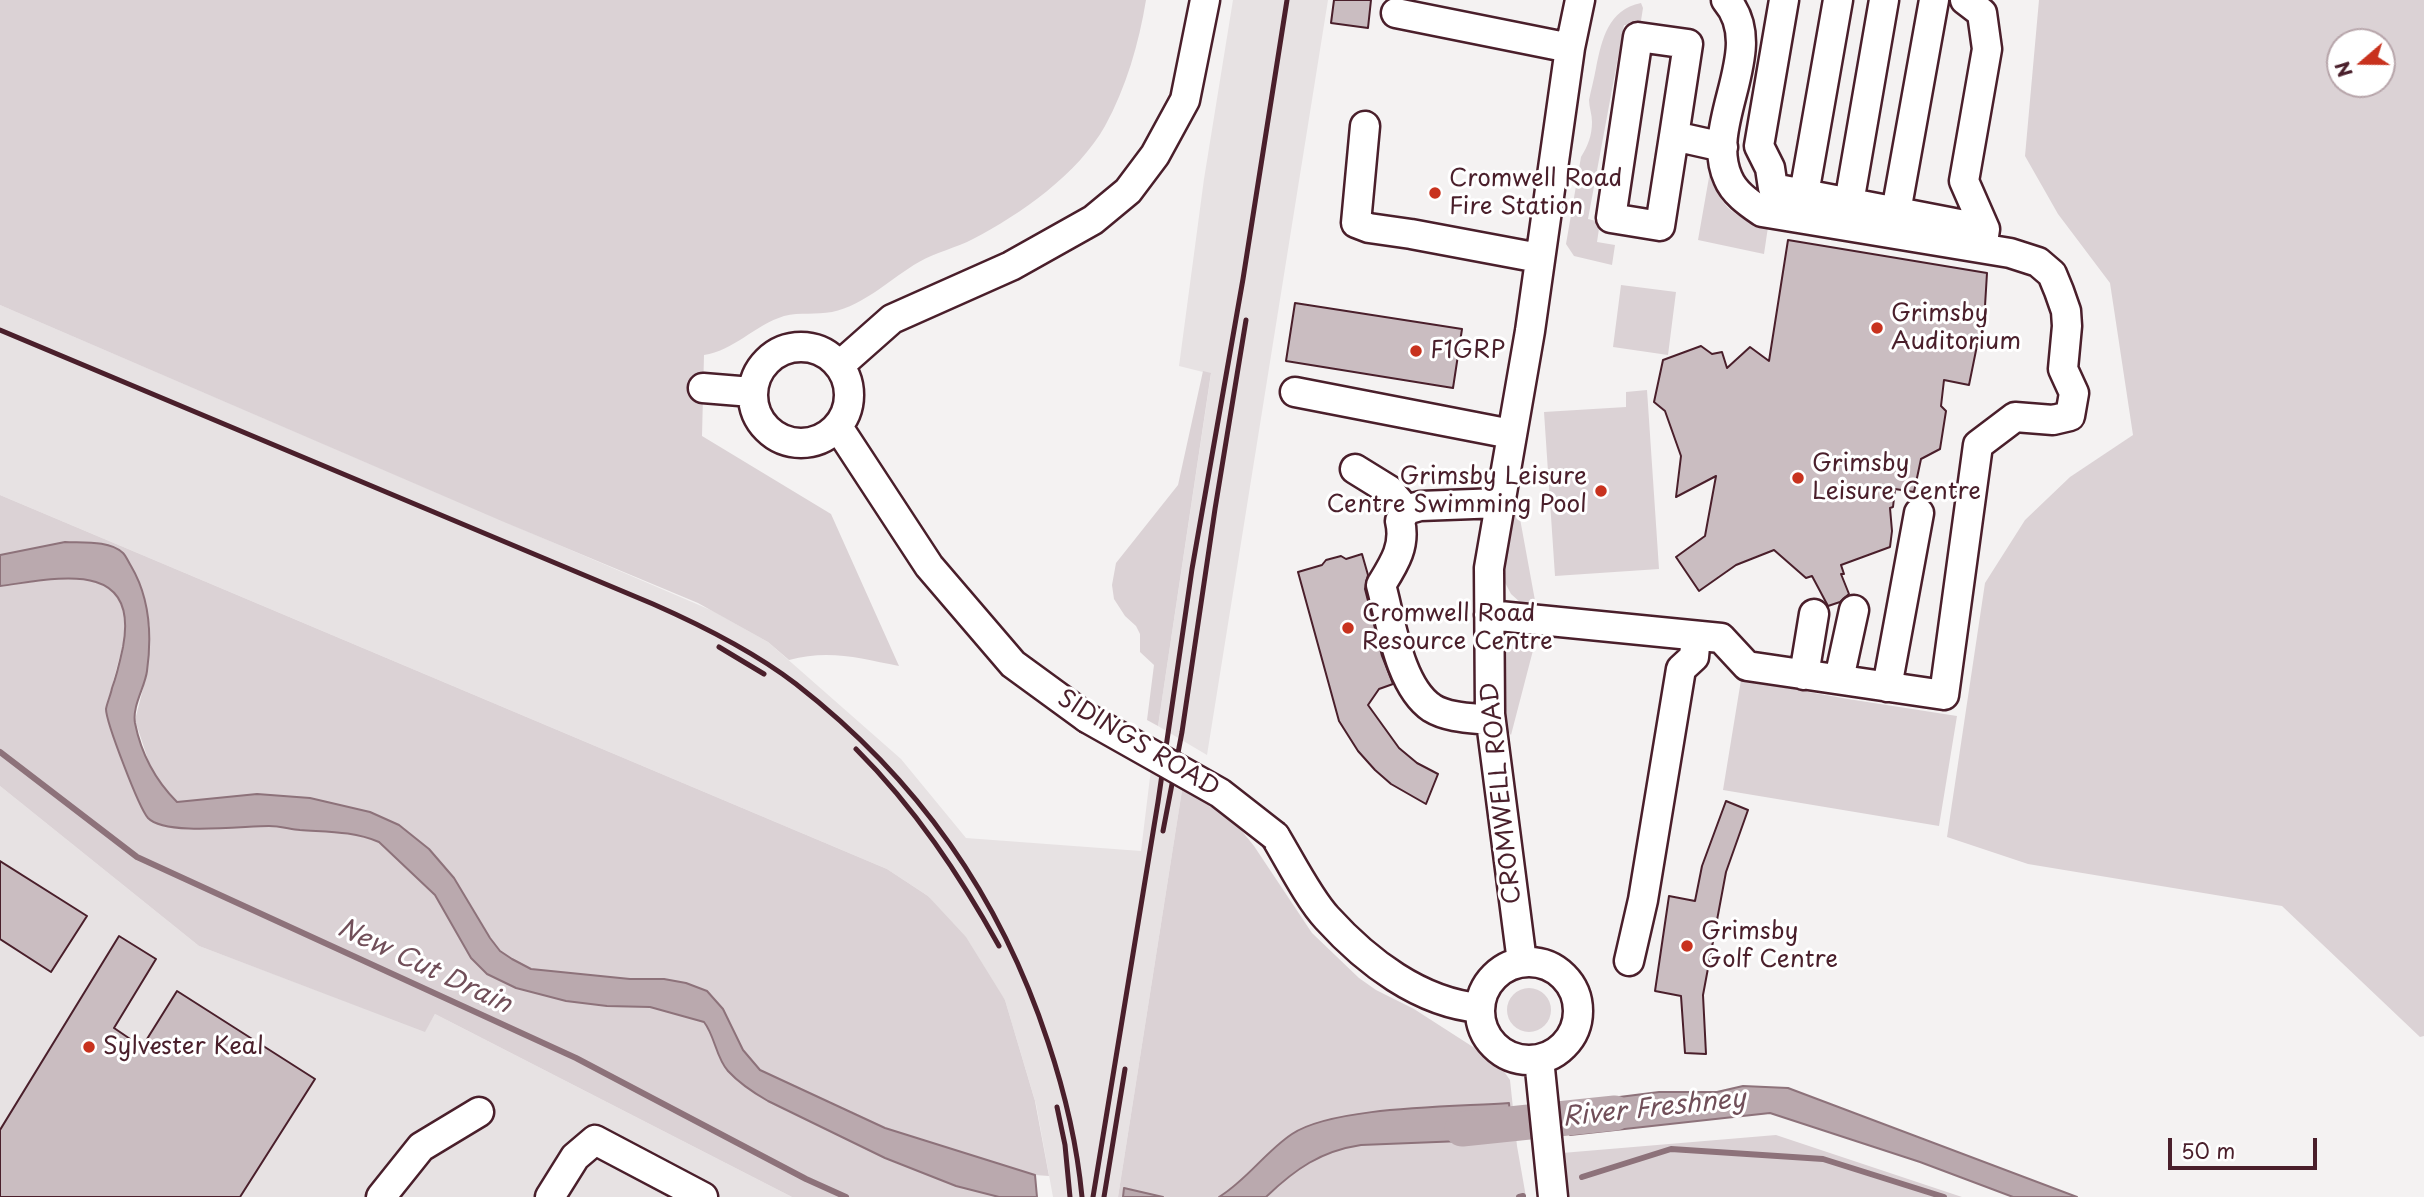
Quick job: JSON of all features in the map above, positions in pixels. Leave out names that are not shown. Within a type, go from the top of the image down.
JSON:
[{"type":"street","points":[[839,365],[892,318],[1011,266],[1093,220],[1128,191],[1155,155],[1185,100],[1205,0]]},
{"type":"street","name":"CROMWELL ROAD","points":[[1522,962],[1490,720],[1489,568],[1530,331],[1570,48],[1580,0]]},
{"type":"street","points":[[1489,615],[1721,638],[1747,666],[1944,695],[1978,445],[2015,417],[2053,420],[2070,416],[2074,393],[2063,369],[2066,310],[2052,274],[2038,262],[2010,253],[1983,239],[1896,212],[1773,188],[1770,168],[1759,146],[1784,0]]},
{"type":"street","points":[[1804,194],[1838,0]]},
{"type":"street","points":[[1849,203],[1884,0]]},
{"type":"street","points":[[1896,212],[1934,0]]},
{"type":"street","points":[[1965,0],[1982,13],[1987,49],[1964,181],[1983,239]]},
{"type":"street","points":[[1735,3],[1742,32],[1741,53],[1728,105],[1723,161],[1728,180],[1743,199],[1762,212],[1983,239]]},
{"type":"street","points":[[1396,13],[1570,48]]},
{"type":"street","points":[[1639,37],[1688,44],[1674,136],[1660,226],[1611,218],[1639,37]]},
{"type":"street","points":[[1365,126],[1356,223],[1369,228],[1411,233],[1539,258]]},
{"type":"street","points":[[1674,136],[1723,147]]},
{"type":"street","points":[[794,346],[811,347],[827,353],[839,365],[847,379],[850,396],[847,412],[838,427],[825,437],[809,443],[792,443],[772,433],[760,421],[754,409],[752,392],[756,375],[769,357],[794,346]]},
{"type":"street","points":[[703,388],[752,392]]},
{"type":"street","points":[[1295,392],[1511,434]]},
{"type":"street","name":"SIDINGS ROAD","points":[[838,427],[929,566],[1013,664],[1087,718],[1220,793],[1275,836],[1325,916],[1382,970],[1429,995],[1466,1007],[1480,1008]]},
{"type":"street","points":[[1355,470],[1389,490],[1406,510]]},
{"type":"street","points":[[1490,720],[1446,714],[1432,708],[1417,694],[1406,674],[1381,585],[1396,561],[1404,536],[1400,522],[1406,510],[1420,506],[1500,503]]},
{"type":"street","points":[[1887,687],[1919,513]]},
{"type":"street","points":[[1839,680],[1853,610]]},
{"type":"street","points":[[1804,675],[1814,614]]},
{"type":"street","points":[[1629,961],[1643,900],[1681,669],[1694,657],[1696,636]]},
{"type":"street","points":[[1522,962],[1539,962],[1555,968],[1567,979],[1576,994],[1579,1010],[1576,1027],[1567,1042],[1555,1053],[1539,1059],[1521,1060],[1504,1053],[1491,1042],[1482,1026],[1480,1008],[1484,992],[1493,978],[1506,967],[1522,962]]},
{"type":"street","points":[[1539,1059],[1553,1197]]},
{"type":"street","points":[[381,1197],[421,1147],[480,1112]]},
{"type":"street","points":[[550,1197],[575,1157],[595,1140],[703,1197]]},
{"type":"shaded area","points":[[0,0],[1146,0],[1131,65],[1105,126],[1080,160],[1047,191],[1010,218],[966,242],[919,262],[856,303],[832,312],[784,316],[715,353],[704,355],[702,436],[831,514],[899,666],[831,655],[789,660],[768,642],[698,603],[0,305]]},
{"type":"shaded area","points":[[1233,0],[1328,0],[1207,755],[1158,726],[1211,374],[1179,366],[1204,179]]},
{"type":"shaded area","points":[[2039,0],[2424,0],[2424,1036],[2420,1037],[2282,906],[2028,864],[1947,837],[1985,583],[2025,520],[2070,477],[2133,435],[2110,283],[2058,214],[2025,156]]},
{"type":"shaded area","points":[[1641,3],[1643,8],[1640,27],[1624,25],[1588,219],[1600,222],[1597,242],[1615,245],[1612,265],[1574,256],[1566,244],[1581,157],[1588,145],[1591,131],[1589,100],[1604,37],[1608,27],[1621,12]]},
{"type":"shaded area","points":[[1711,166],[1717,191],[1728,207],[1744,218],[1768,227],[1764,254],[1698,240]]},
{"type":"shaded area","points":[[1621,285],[1676,292],[1668,355],[1613,347]]},
{"type":"shaded area","points":[[0,305],[713,611],[768,642],[901,759],[966,838],[1141,851],[1151,769],[1183,784],[1118,1197],[1053,1197],[1036,1104],[1005,1000],[928,896],[887,869],[0,495]]},
{"type":"shaded area","points":[[1203,371],[1211,373],[1158,726],[1147,720],[1154,665],[1140,652],[1140,634],[1114,599],[1112,585],[1116,563],[1178,485]]},
{"type":"shaded area","name":"Grimsby Leisure Centre Swimming Pool","points":[[1647,390],[1659,569],[1555,576],[1544,412],[1626,407],[1626,392]]},
{"type":"shaded area","points":[[1512,475],[1536,606],[1521,603],[1511,594],[1501,575]]},
{"type":"shaded area","points":[[0,495],[887,869],[928,896],[966,937],[1005,1000],[1035,1101],[1049,1176],[1035,1175],[964,1155],[885,1128],[760,1070],[743,1050],[723,1009],[664,979],[630,979],[531,969],[512,959],[500,951],[490,938],[454,878],[370,812],[310,798],[257,794],[177,802],[161,787],[152,772],[135,720],[147,673],[150,625],[65,542],[0,555]]},
{"type":"shaded area","points":[[74,577],[111,588],[127,620],[106,709],[122,763],[148,818],[351,833],[379,842],[435,895],[471,958],[487,974],[516,988],[566,1001],[650,1007],[704,1022],[710,1029],[728,1071],[768,1101],[885,1158],[956,1186],[999,1197],[792,1197],[435,1014],[425,1032],[199,946],[0,786],[0,586]]},
{"type":"shaded area","points":[[1534,629],[1537,635],[1511,735],[1505,728],[1501,698],[1502,654],[1508,643],[1518,634]]},
{"type":"shaded area","points":[[1741,680],[1957,716],[1939,826],[1723,790]]},
{"type":"shaded area","points":[[1183,784],[1229,815],[1254,846],[1312,933],[1359,978],[1376,990],[1414,1009],[1498,1063],[1510,1080],[1526,1197],[1118,1197]]},
{"type":"shaded area","points":[[0,786],[199,946],[425,1031],[435,1014],[792,1197],[0,1197]]},
{"type":"shaded area","points":[[1529,988],[1538,989],[1545,994],[1550,1001],[1550,1019],[1545,1026],[1538,1031],[1529,1032],[1520,1031],[1513,1026],[1508,1019],[1507,1010],[1508,1001],[1513,994],[1520,989]]},
{"type":"shaded area","points":[[1776,1135],[1962,1197],[1568,1197],[1562,1153]]},
{"type":"water","points":[[65,542],[95,543],[117,549],[123,553],[137,578],[146,604],[149,644],[146,677],[135,710],[135,723],[150,766],[177,802],[257,794],[310,798],[370,812],[399,825],[429,849],[454,878],[490,938],[500,951],[512,959],[531,969],[630,979],[664,979],[707,991],[723,1009],[743,1050],[760,1070],[885,1128],[1035,1175],[1037,1197],[999,1197],[956,1186],[885,1158],[768,1101],[747,1088],[728,1071],[704,1022],[650,1007],[566,1001],[516,988],[487,974],[471,958],[435,895],[379,842],[350,834],[273,826],[205,829],[170,827],[157,824],[148,818],[124,765],[107,717],[106,709],[123,647],[125,618],[119,599],[106,586],[88,580],[68,578],[0,586],[0,555]]},
{"type":"water","points":[[1743,1086],[1788,1088],[2077,1197],[2013,1197],[1920,1162],[1770,1113],[1570,1135],[1564,1104],[1659,1092],[1717,1092]]},
{"type":"water","points":[[1509,1103],[1512,1139],[1361,1145],[1333,1152],[1309,1163],[1266,1197],[1219,1197],[1238,1183],[1282,1141],[1311,1125],[1365,1113]]},
{"type":"water","points":[[1124,1188],[1163,1197],[1123,1197]]},
{"type":"building","points":[[1334,0],[1371,0],[1368,28],[1331,23]]},
{"type":"building","name":"Grimsby Leisure Centre","points":[[1788,240],[1987,273],[1985,306],[1969,385],[1944,380],[1941,406],[1946,411],[1940,449],[1921,459],[1914,492],[1895,489],[1893,507],[1890,508],[1890,547],[1841,565],[1844,574],[1841,574],[1849,594],[1840,602],[1828,606],[1812,576],[1806,578],[1774,550],[1736,565],[1699,591],[1676,557],[1705,536],[1716,476],[1676,497],[1681,456],[1665,411],[1654,402],[1663,360],[1701,346],[1712,354],[1722,352],[1727,368],[1750,347],[1769,361]]},
{"type":"building","points":[[1295,303],[1462,329],[1453,388],[1286,361]]},
{"type":"building","name":"Cromwell Road Resource Centre","points":[[1362,554],[1368,575],[1365,589],[1382,656],[1393,684],[1379,689],[1368,705],[1399,748],[1417,763],[1438,774],[1426,804],[1391,784],[1375,770],[1358,751],[1339,721],[1298,572],[1322,565],[1326,560],[1341,556],[1346,559]]},
{"type":"building","name":"Grimsby Golf Centre","points":[[1726,801],[1748,810],[1726,872],[1703,995],[1706,1054],[1685,1053],[1681,996],[1655,991],[1669,896],[1695,901],[1702,866]]},
{"type":"building","points":[[0,861],[87,916],[51,972],[0,939]]},
{"type":"building","points":[[119,936],[156,959],[114,1028],[142,1047],[177,991],[315,1079],[240,1197],[0,1197],[0,1130]]},
{"type":"waterway","name":"New Cut Drain","points":[[0,752],[137,857],[576,1058],[806,1179],[846,1197]]},
{"type":"waterway","name":"River Freshney","points":[[1462,1129],[1615,1113]]},
{"type":"waterway","name":"New Cut Drain","points":[[1582,1177],[1671,1149],[1823,1159],[1944,1197]]},
{"type":"waterway","name":"New Cut Drain","points":[[1519,1197],[1523,1196]]},
{"type":"railway","points":[[1093,1197],[1158,802],[1192,569],[1243,279],[1287,0]]},
{"type":"railway","points":[[1163,831],[1182,732],[1246,320]]},
{"type":"railway","points":[[0,330],[653,604],[727,640],[796,684],[880,759],[917,801],[950,844],[1006,938],[1028,989],[1060,1080],[1070,1119],[1082,1197]]},
{"type":"railway","points":[[719,647],[764,674]]},
{"type":"railway","points":[[856,749],[917,818],[968,893],[999,946]]},
{"type":"railway","points":[[1104,1197],[1125,1069]]},
{"type":"railway","points":[[1057,1107],[1065,1145],[1070,1197]]},
{"type":"place","name":"Cromwell Road Fire Station","points":[[1435,193]]},
{"type":"place","name":"Grimsby Auditorium","points":[[1877,328]]},
{"type":"place","name":"F1GRP","points":[[1416,351]]},
{"type":"place","name":"Grimsby Leisure Centre","points":[[1798,478]]},
{"type":"place","name":"Grimsby Leisure Centre Swimming Pool","points":[[1601,491]]},
{"type":"place","name":"Cromwell Road Resource Centre","points":[[1348,628]]},
{"type":"place","name":"Grimsby Golf Centre","points":[[1687,946]]},
{"type":"place","name":"Sylvester Keal","points":[[89,1047]]}]
